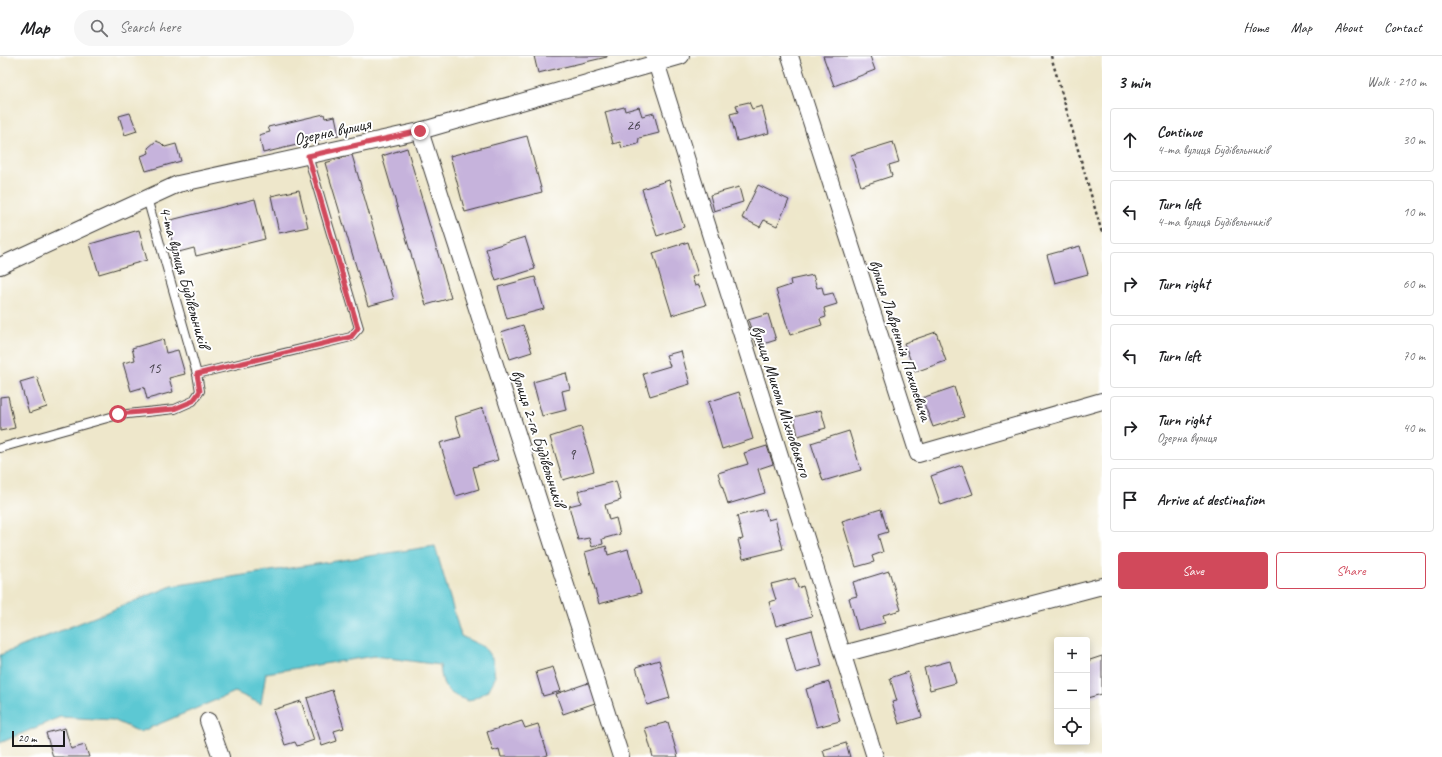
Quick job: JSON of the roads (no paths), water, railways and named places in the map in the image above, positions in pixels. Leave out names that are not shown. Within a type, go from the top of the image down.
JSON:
[{"type":"street","name":"Озерна вулиця","points":[[0,266],[178,184],[420,131],[655,60],[681,56]]},
{"type":"street","name":"вулиця Лаврентія Похилевича","points":[[790,56],[918,454],[1102,401]]},
{"type":"street","name":"вулиця Миколи Міхновського","points":[[655,60],[875,757]]},
{"type":"street","name":"вулиця 2-га Будівельників","points":[[420,131],[622,757]]},
{"type":"street","points":[[842,654],[1102,586]]},
{"type":"street","points":[[208,721],[221,757]]},
{"type":"lane","points":[[197,374],[351,337],[358,328],[308,156]]},
{"type":"lane","name":"4-та вулиця Будівельників","points":[[0,448],[118,414],[174,409],[193,401],[200,391],[197,374],[147,198]]},
{"type":"water","points":[[435,546],[461,636],[484,647],[493,660],[495,678],[488,691],[469,701],[455,696],[447,689],[442,679],[440,665],[374,656],[266,673],[261,704],[235,692],[140,732],[113,720],[60,717],[0,743],[0,655],[172,586]]}]
